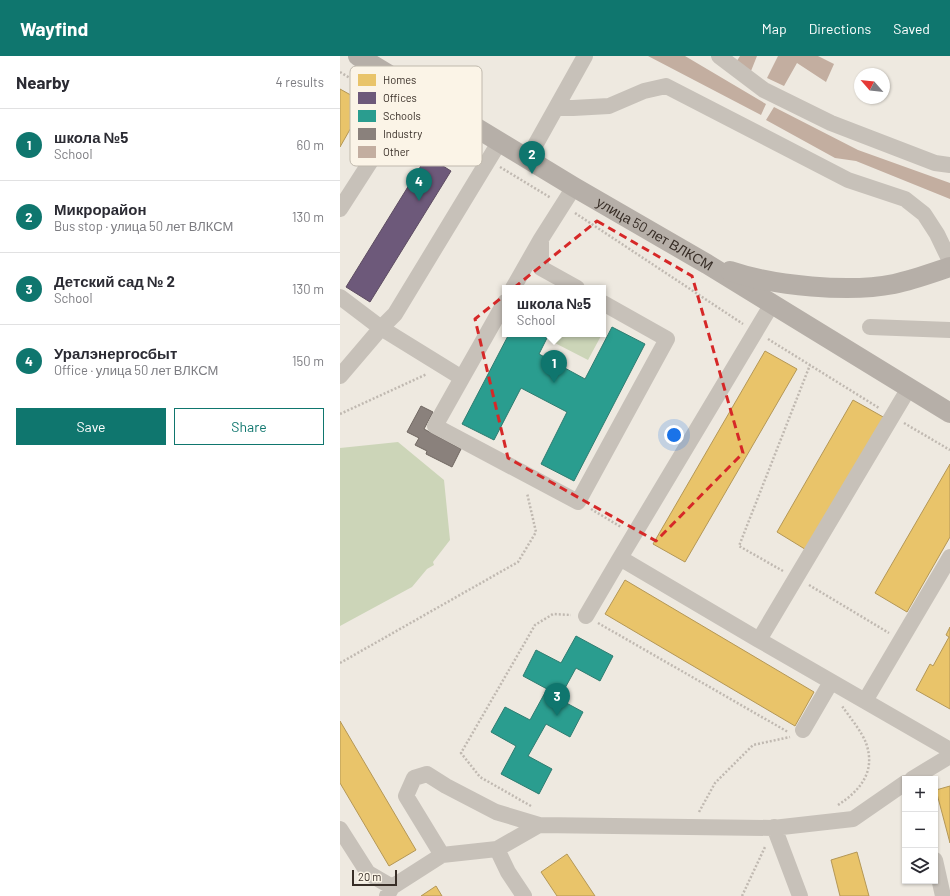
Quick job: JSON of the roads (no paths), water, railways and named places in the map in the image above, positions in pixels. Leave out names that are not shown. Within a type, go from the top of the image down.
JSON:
[{"type":"main road","name":"улица 50 лет ВЛКСМ","points":[[358,56],[375,66]]},
{"type":"main road","name":"улица 50 лет ВЛКСМ","points":[[482,130],[574,187],[708,264],[950,413]]},
{"type":"main road","points":[[708,264],[742,275],[774,281],[806,286],[841,288],[893,284],[950,267]]},
{"type":"street","points":[[528,158],[585,56]]},
{"type":"street","points":[[719,56],[764,90],[831,123],[935,163],[950,165]]},
{"type":"street","points":[[557,108],[609,106],[644,91],[666,86],[848,180],[905,199],[924,214],[937,234],[950,261]]},
{"type":"street","points":[[340,376],[395,314],[500,141]]},
{"type":"street","points":[[340,208],[367,166]]},
{"type":"street","points":[[515,285],[541,239],[574,187]]},
{"type":"street","points":[[541,239],[541,268],[572,285]]},
{"type":"street","points":[[340,297],[381,328],[462,378]]},
{"type":"street","points":[[586,616],[772,304]]},
{"type":"street","points":[[502,307],[435,426],[578,502],[667,339],[606,305]]},
{"type":"street","points":[[870,327],[950,330]]},
{"type":"street","points":[[759,640],[909,388]]},
{"type":"street","points":[[865,701],[950,557]]},
{"type":"street","points":[[620,558],[950,750]]},
{"type":"street","points":[[798,733],[831,682]]},
{"type":"street","points":[[918,776],[950,756]]},
{"type":"street","points":[[442,855],[406,796],[414,778],[427,774],[446,786],[496,812],[540,825],[774,827],[853,819],[902,787]]},
{"type":"street","points":[[340,829],[368,874],[389,892],[442,855],[497,849],[540,825]]},
{"type":"street","points":[[774,827],[800,896]]},
{"type":"street","points":[[497,849],[508,872],[524,896]]},
{"type":"street","points":[[938,874],[943,896]]},
{"type":"place","name":"Микрорайон","points":[[532,174]]},
{"type":"place","name":"Уралэнергосбыт","points":[[419,201]]},
{"type":"place","name":"школа №5","points":[[554,383]]},
{"type":"place","name":"Детский сад № 2","points":[[557,716]]}]
